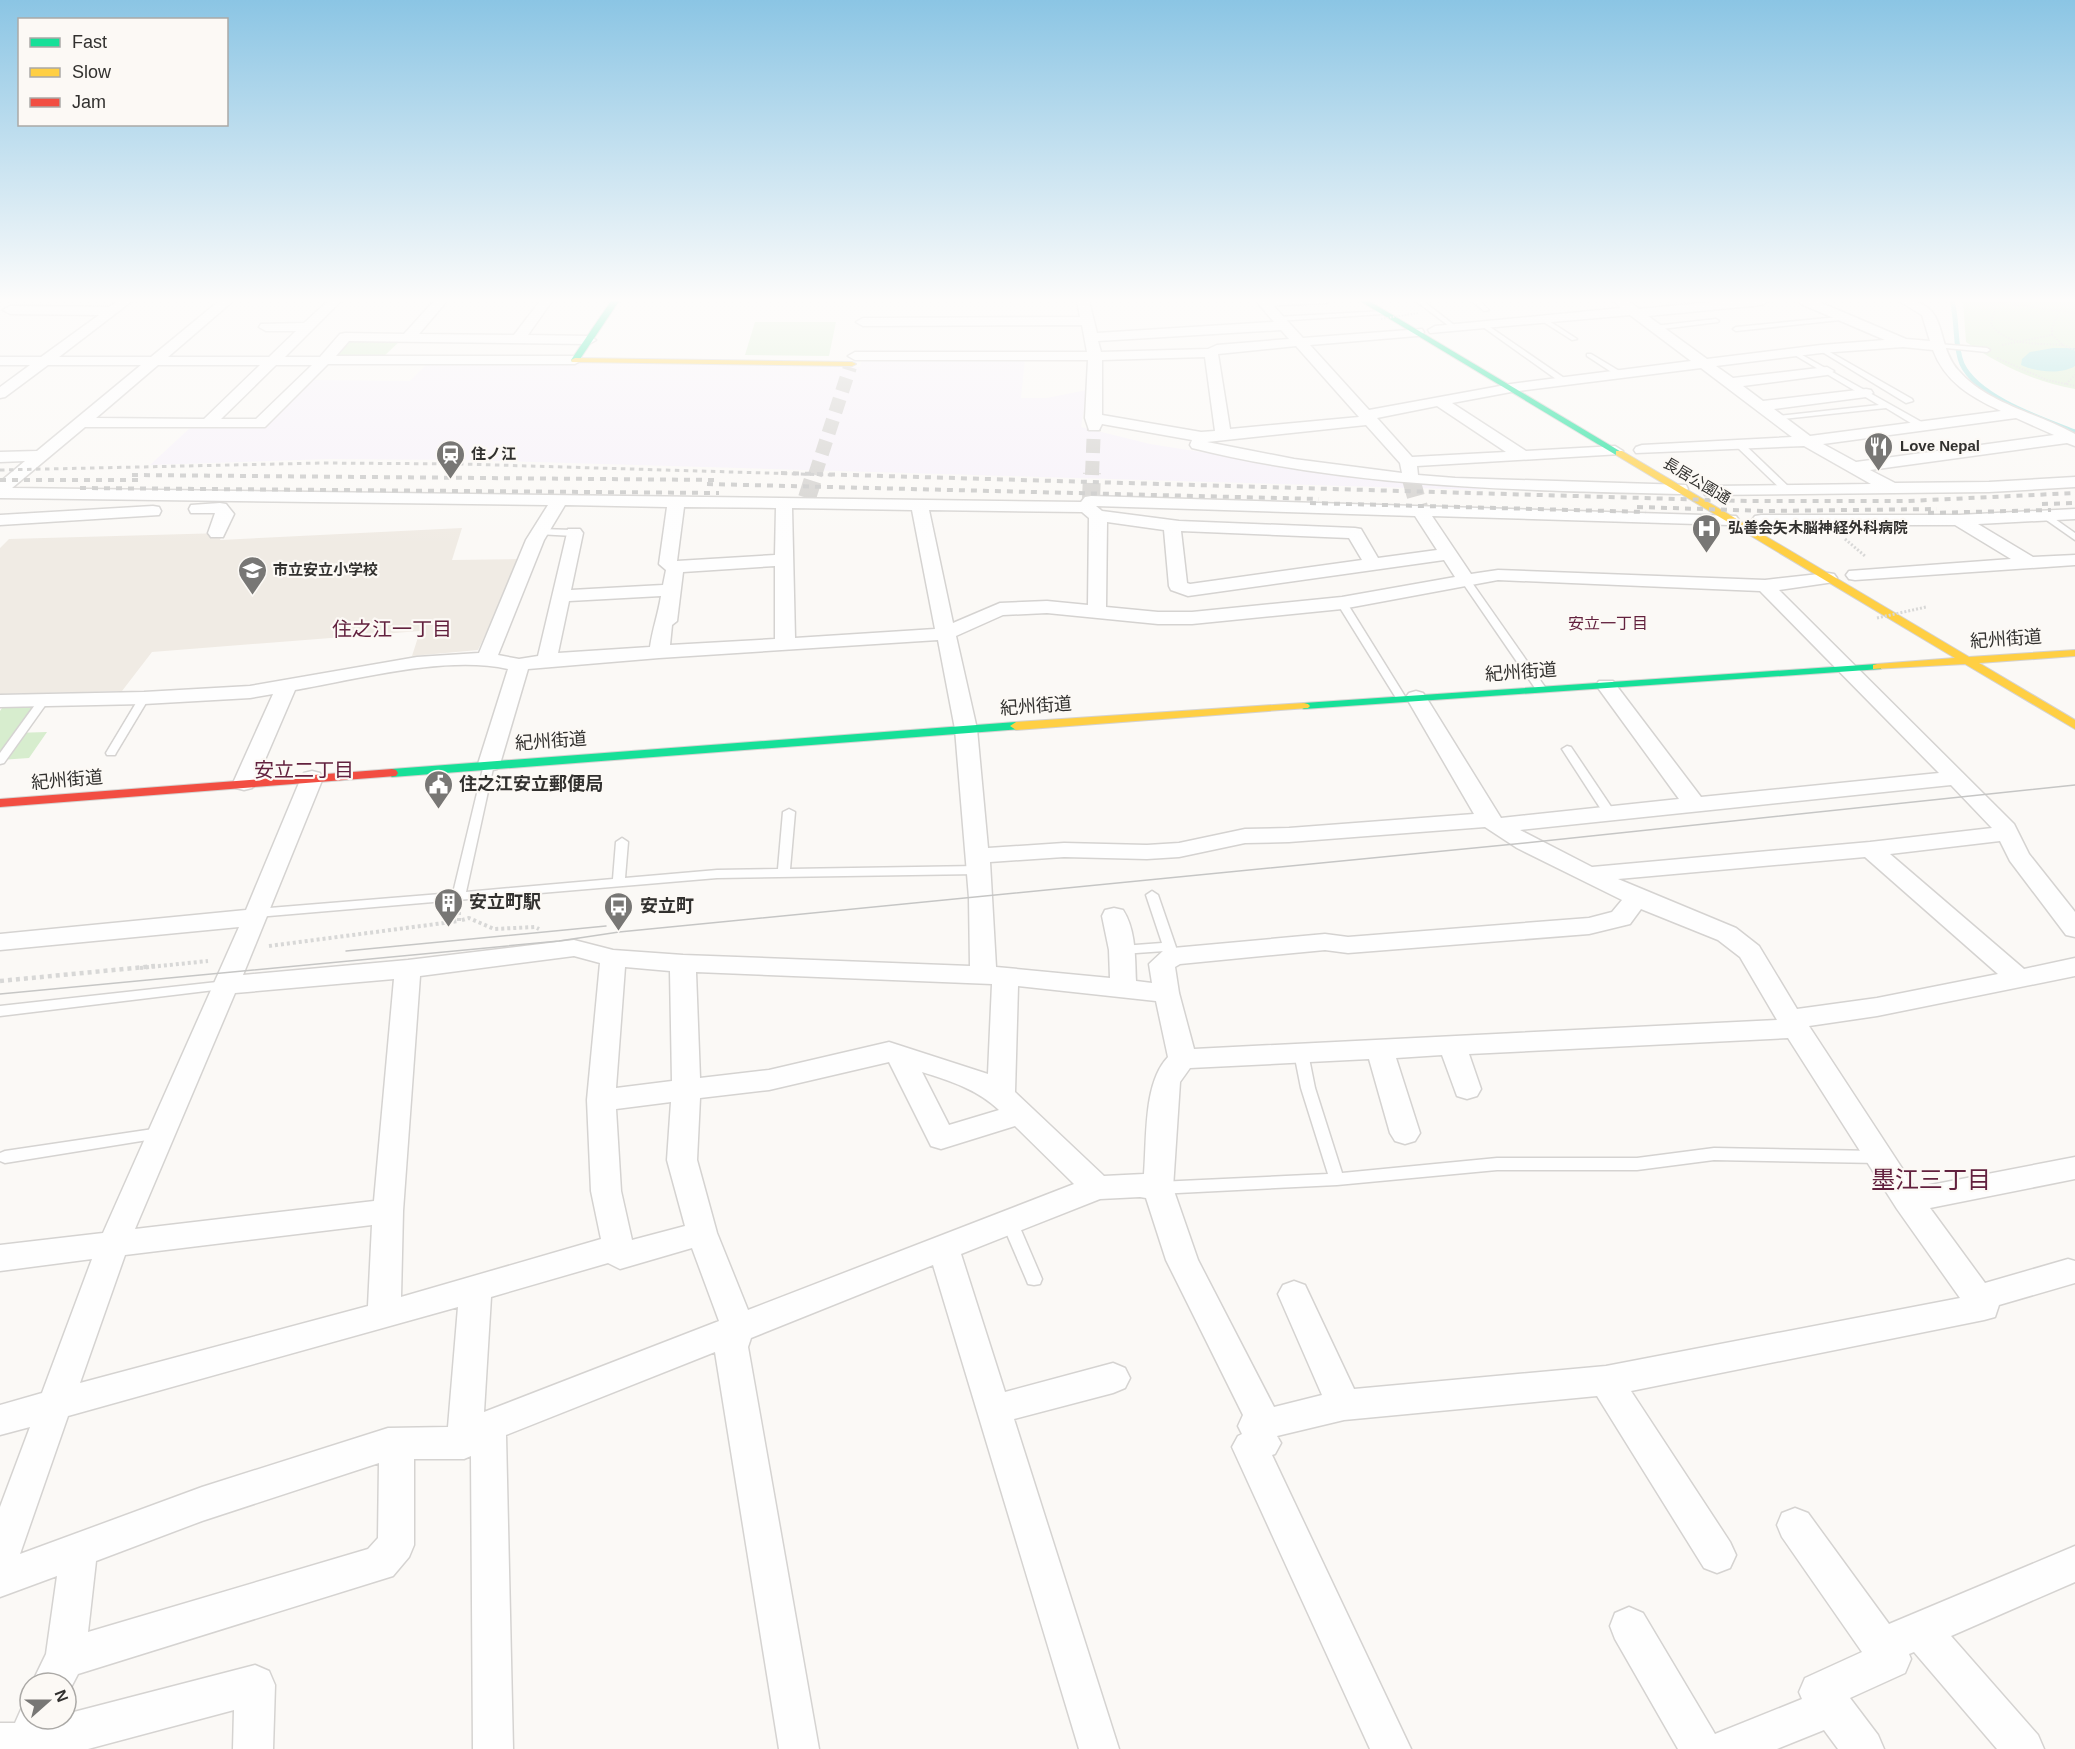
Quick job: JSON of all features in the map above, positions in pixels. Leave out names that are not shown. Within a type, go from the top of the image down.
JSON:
[{"type":"main road","name":"長居公園通","points":[[1502,383],[1680,489],[1731,512]]},
{"type":"main road","name":"長居公園通","points":[[1525,383],[1661,462]]},
{"type":"main road","name":"長居公園通","points":[[1706,488],[1731,512],[1828,578],[2075,725]]},
{"type":"main road","points":[[1756,518],[1780,531]]},
{"type":"main road","points":[[1977,648],[2020,673]]},
{"type":"main road","name":"紀州街道","points":[[0,804],[244,783],[966,729],[2075,653]]},
{"type":"street","points":[[0,394],[16,383]]},
{"type":"street","points":[[0,492],[130,383]]},
{"type":"street","points":[[207,424],[250,383]]},
{"type":"street","points":[[83,422],[260,424],[301,383]]},
{"type":"street","points":[[1095,383],[1094,422],[1201,437],[1369,418],[1511,388],[1561,383]]},
{"type":"street","points":[[1215,383],[1223,436]]},
{"type":"street","points":[[1335,383],[1369,418],[1410,470]]},
{"type":"street","points":[[1731,383],[1807,441],[1891,488]]},
{"type":"street","points":[[1964,383],[1988,399],[2072,439]]},
{"type":"street","points":[[1761,406],[1866,393]]},
{"type":"street","points":[[1440,402],[1523,456]]},
{"type":"street","points":[[1642,450],[1807,441],[2019,413]]},
{"type":"street","points":[[1201,437],[1197,445],[1228,452],[1410,470],[1456,483],[1680,489]]},
{"type":"street","points":[[1854,467],[2072,439]]},
{"type":"street","points":[[1410,470],[1523,456],[1615,451]]},
{"type":"street","points":[[0,457],[41,456]]},
{"type":"street","points":[[1706,488],[1787,490],[1989,487],[2075,482]]},
{"type":"street","points":[[0,492],[555,508]]},
{"type":"street","points":[[306,514],[555,508],[676,502],[784,503],[806,500],[1092,512],[1172,527],[1355,533],[1373,564]]},
{"type":"street","points":[[1097,611],[1091,501],[1420,511],[1731,512]]},
{"type":"street","points":[[676,502],[668,564],[675,567],[785,560]]},
{"type":"street","points":[[784,503],[785,645]]},
{"type":"street","points":[[920,505],[966,729],[977,863],[1010,1105]]},
{"type":"street","points":[[0,520],[220,508],[231,514],[216,533]]},
{"type":"street","points":[[487,658],[540,532],[555,508]]},
{"type":"street","points":[[1420,511],[1466,579]]},
{"type":"street","points":[[1756,518],[1959,520],[2075,514]]},
{"type":"street","points":[[1959,520],[2030,563]]},
{"type":"street","points":[[1172,527],[1178,586],[1188,590],[1449,554]]},
{"type":"street","points":[[547,660],[574,533]]},
{"type":"street","points":[[1851,572],[1880,580],[2075,560]]},
{"type":"street","points":[[659,652],[663,621],[667,621],[675,567]]},
{"type":"street","points":[[0,701],[144,698],[250,692],[417,663],[487,658],[519,665],[547,660],[945,634],[1000,609],[1047,607],[1158,618],[1192,618],[1342,603],[1497,575],[1766,586],[1828,578]]},
{"type":"street","points":[[1766,586],[1985,805],[2007,833],[2018,856],[2075,929]]},
{"type":"street","points":[[561,596],[672,590]]},
{"type":"street","points":[[489,764],[519,665]]},
{"type":"street","points":[[1606,685],[1695,805]]},
{"type":"street","points":[[244,783],[287,686]]},
{"type":"street","points":[[1391,1749],[1250,1447],[1263,1443],[1255,1426],[1344,1405],[1606,1381],[1984,1307],[1908,1201],[1793,1024],[1750,952],[1727,934],[1637,898],[1525,843],[1493,822],[1409,698]]},
{"type":"street","points":[[977,863],[1064,850],[1147,852],[1179,850],[1245,836],[1610,814],[1946,780],[1954,775]]},
{"type":"street","points":[[0,1557],[113,1246],[256,915],[312,778]]},
{"type":"street","points":[[1591,874],[1870,849],[2007,833]]},
{"type":"street","points":[[1870,849],[2019,978]]},
{"type":"street","points":[[1182,1059],[1166,993],[1162,964],[1172,951],[1325,942],[1348,945],[1589,926],[1621,918],[1637,898]]},
{"type":"street","points":[[0,942],[256,915]]},
{"type":"street","points":[[1113,916],[1122,950],[1123,987]]},
{"type":"street","points":[[226,985],[408,969],[574,948],[613,958],[994,976],[1166,993]]},
{"type":"street","points":[[613,958],[601,1100],[606,1191],[620,1256],[702,1233]]},
{"type":"street","points":[[683,963],[686,1090],[682,1160],[702,1233],[738,1327],[731,1347],[799,1749]]},
{"type":"street","points":[[1265,1424],[1182,1260],[1158,1188],[1166,1082],[1170,1072],[1182,1059],[1453,1047],[1793,1024],[2075,967]]},
{"type":"street","points":[[384,1315],[388,1211],[408,969]]},
{"type":"street","points":[[1453,1047],[1467,1089]]},
{"type":"street","points":[[1380,1049],[1406,1133]]},
{"type":"street","points":[[601,1100],[769,1080],[889,1052],[973,1078],[1010,1105],[1097,1188]]},
{"type":"street","points":[[900,1055],[941,1138],[1010,1105]]},
{"type":"street","points":[[1908,1201],[2075,1168]]},
{"type":"street","points":[[0,1580],[202,1504],[388,1444],[464,1443],[477,1429],[738,1327],[944,1250],[1097,1188],[1130,1185],[1158,1188]]},
{"type":"street","points":[[0,1258],[388,1211]]},
{"type":"street","points":[[0,1420],[384,1315],[618,1247]]},
{"type":"street","points":[[944,1250],[1099,1749]]},
{"type":"street","points":[[1978,1298],[2067,1279]]},
{"type":"street","points":[[476,1287],[477,1429],[493,1749]]},
{"type":"street","points":[[1294,1294],[1344,1405]]},
{"type":"street","points":[[993,1410],[1113,1378]]},
{"type":"street","points":[[1606,1381],[1717,1555]]},
{"type":"street","points":[[79,1550],[58,1670],[380,1563],[396,1545],[397,1443]]},
{"type":"street","points":[[1796,1526],[1891,1659],[1819,1692],[1863,1749]]},
{"type":"street","points":[[1882,1646],[2075,1564]]},
{"type":"street","points":[[1629,1626],[1701,1749]]},
{"type":"street","points":[[1920,1630],[2024,1749]]},
{"type":"street","points":[[21,1735],[255,1685],[253,1749]]},
{"type":"street","points":[[1727,1749],[1831,1707]]},
{"type":"lane","points":[[1848,383],[1922,426]]},
{"type":"lane","points":[[1878,383],[1909,401]]},
{"type":"lane","points":[[1777,418],[1886,406]]},
{"type":"lane","points":[[1741,446],[1787,490]]},
{"type":"lane","points":[[2045,515],[2075,537]]},
{"type":"lane","points":[[540,532],[574,533]]},
{"type":"lane","points":[[1466,579],[1541,689]]},
{"type":"lane","points":[[1342,603],[1409,698]]},
{"type":"lane","points":[[111,753],[144,698]]},
{"type":"lane","points":[[0,761],[44,700]]},
{"type":"lane","points":[[1567,749],[1610,814]]},
{"type":"lane","points":[[459,897],[489,764]]},
{"type":"lane","points":[[784,873],[789,812]]},
{"type":"lane","points":[[619,882],[622,842]]},
{"type":"lane","points":[[256,915],[717,874],[784,873],[977,863]]},
{"type":"lane","points":[[1122,950],[1172,951],[1152,895]]},
{"type":"lane","points":[[0,1011],[226,985]]},
{"type":"lane","points":[[1301,1053],[1308,1088],[1337,1179]]},
{"type":"lane","points":[[5,1158],[160,1133]]},
{"type":"lane","points":[[1158,1188],[1337,1179],[1497,1164],[1636,1164],[1714,1154],[1880,1157]]},
{"type":"lane","points":[[1010,1223],[1034,1279]]},
{"type":"path","points":[[2062,383],[2075,387]]},
{"type":"path","points":[[1822,519],[1880,580]]},
{"type":"path","points":[[1877,618],[1926,607]]},
{"type":"path","points":[[459,897],[462,921]]},
{"type":"path","points":[[0,981],[239,954],[462,921],[469,918],[494,929],[535,927],[574,948]]},
{"type":"shaded area","points":[[309,383],[1023,383],[1021,398],[1047,398],[1087,390],[1081,427],[1150,444],[1251,460],[1479,486],[1481,490],[467,460],[328,459],[150,465],[192,426],[263,426]]},
{"type":"shaded area","name":"市立安立小学校","points":[[462,528],[452,560],[521,559],[478,650],[412,656],[420,631],[152,652],[122,691],[0,694],[0,548],[9,539],[223,533],[220,540]]},
{"type":"green space","points":[[2047,383],[2075,383],[2075,389]]},
{"type":"green space","points":[[4,705],[34,705],[14,733],[47,732],[29,758],[0,760],[0,711]]},
{"type":"waterway","points":[[1977,383],[2012,406],[2075,432]]},
{"type":"tunnel","points":[[815,475],[845,383]]},
{"type":"tunnel","points":[[1092,475],[1094,427]]},
{"type":"tunnel","points":[[807,498],[815,473]]},
{"type":"tunnel","points":[[1091,501],[1092,473]]},
{"type":"tunnel","points":[[1411,479],[1420,511]]},
{"type":"tram line","points":[[0,994],[559,941],[619,932],[1525,843],[2075,785]]},
{"type":"tram line","points":[[346,951],[606,926]]},
{"type":"railway","points":[[0,470],[323,463],[462,464],[834,475]]},
{"type":"railway","points":[[781,473],[1747,501],[1908,501],[2075,493]]},
{"type":"railway","points":[[132,475],[717,480]]},
{"type":"railway","points":[[0,480],[141,480]]},
{"type":"railway","points":[[707,484],[1319,499]]},
{"type":"railway","points":[[80,488],[719,493]]},
{"type":"railway","points":[[1310,503],[1646,512]]},
{"type":"railway","points":[[2042,504],[2075,503]]},
{"type":"railway","points":[[1637,507],[1766,511],[1937,509]]},
{"type":"railway","points":[[1928,513],[2051,510]]},
{"type":"traffic: fast","points":[[1501,383],[1619,453]]},
{"type":"traffic: fast","points":[[1304,706],[1877,667]]},
{"type":"traffic: fast","points":[[392,773],[1016,726]]},
{"type":"traffic: slow","points":[[1619,453],[2075,725]]},
{"type":"traffic: slow","points":[[1877,667],[2075,653]]},
{"type":"traffic: slow","points":[[1016,726],[1304,706]]},
{"type":"traffic: jam","points":[[0,803],[392,773]]},
{"type":"place","name":"Love Nepal","points":[[1879,472]]},
{"type":"place","name":"住ノ江","points":[[450,480]]},
{"type":"place","name":"弘善会矢木脳神経外科病院","points":[[1707,554]]},
{"type":"place","name":"市立安立小学校","points":[[252,596]]},
{"type":"place","name":"住之江安立郵便局","points":[[438,810]]},
{"type":"place","name":"安立町駅","points":[[448,928]]},
{"type":"place","name":"安立町","points":[[619,932]]},
{"type":"district","name":"安立一丁目","points":[[1608,623]]},
{"type":"district","name":"住之江一丁目","points":[[392,629]]},
{"type":"district","name":"安立二丁目","points":[[304,770]]},
{"type":"district","name":"墨江三丁目","points":[[1931,1180]]}]
